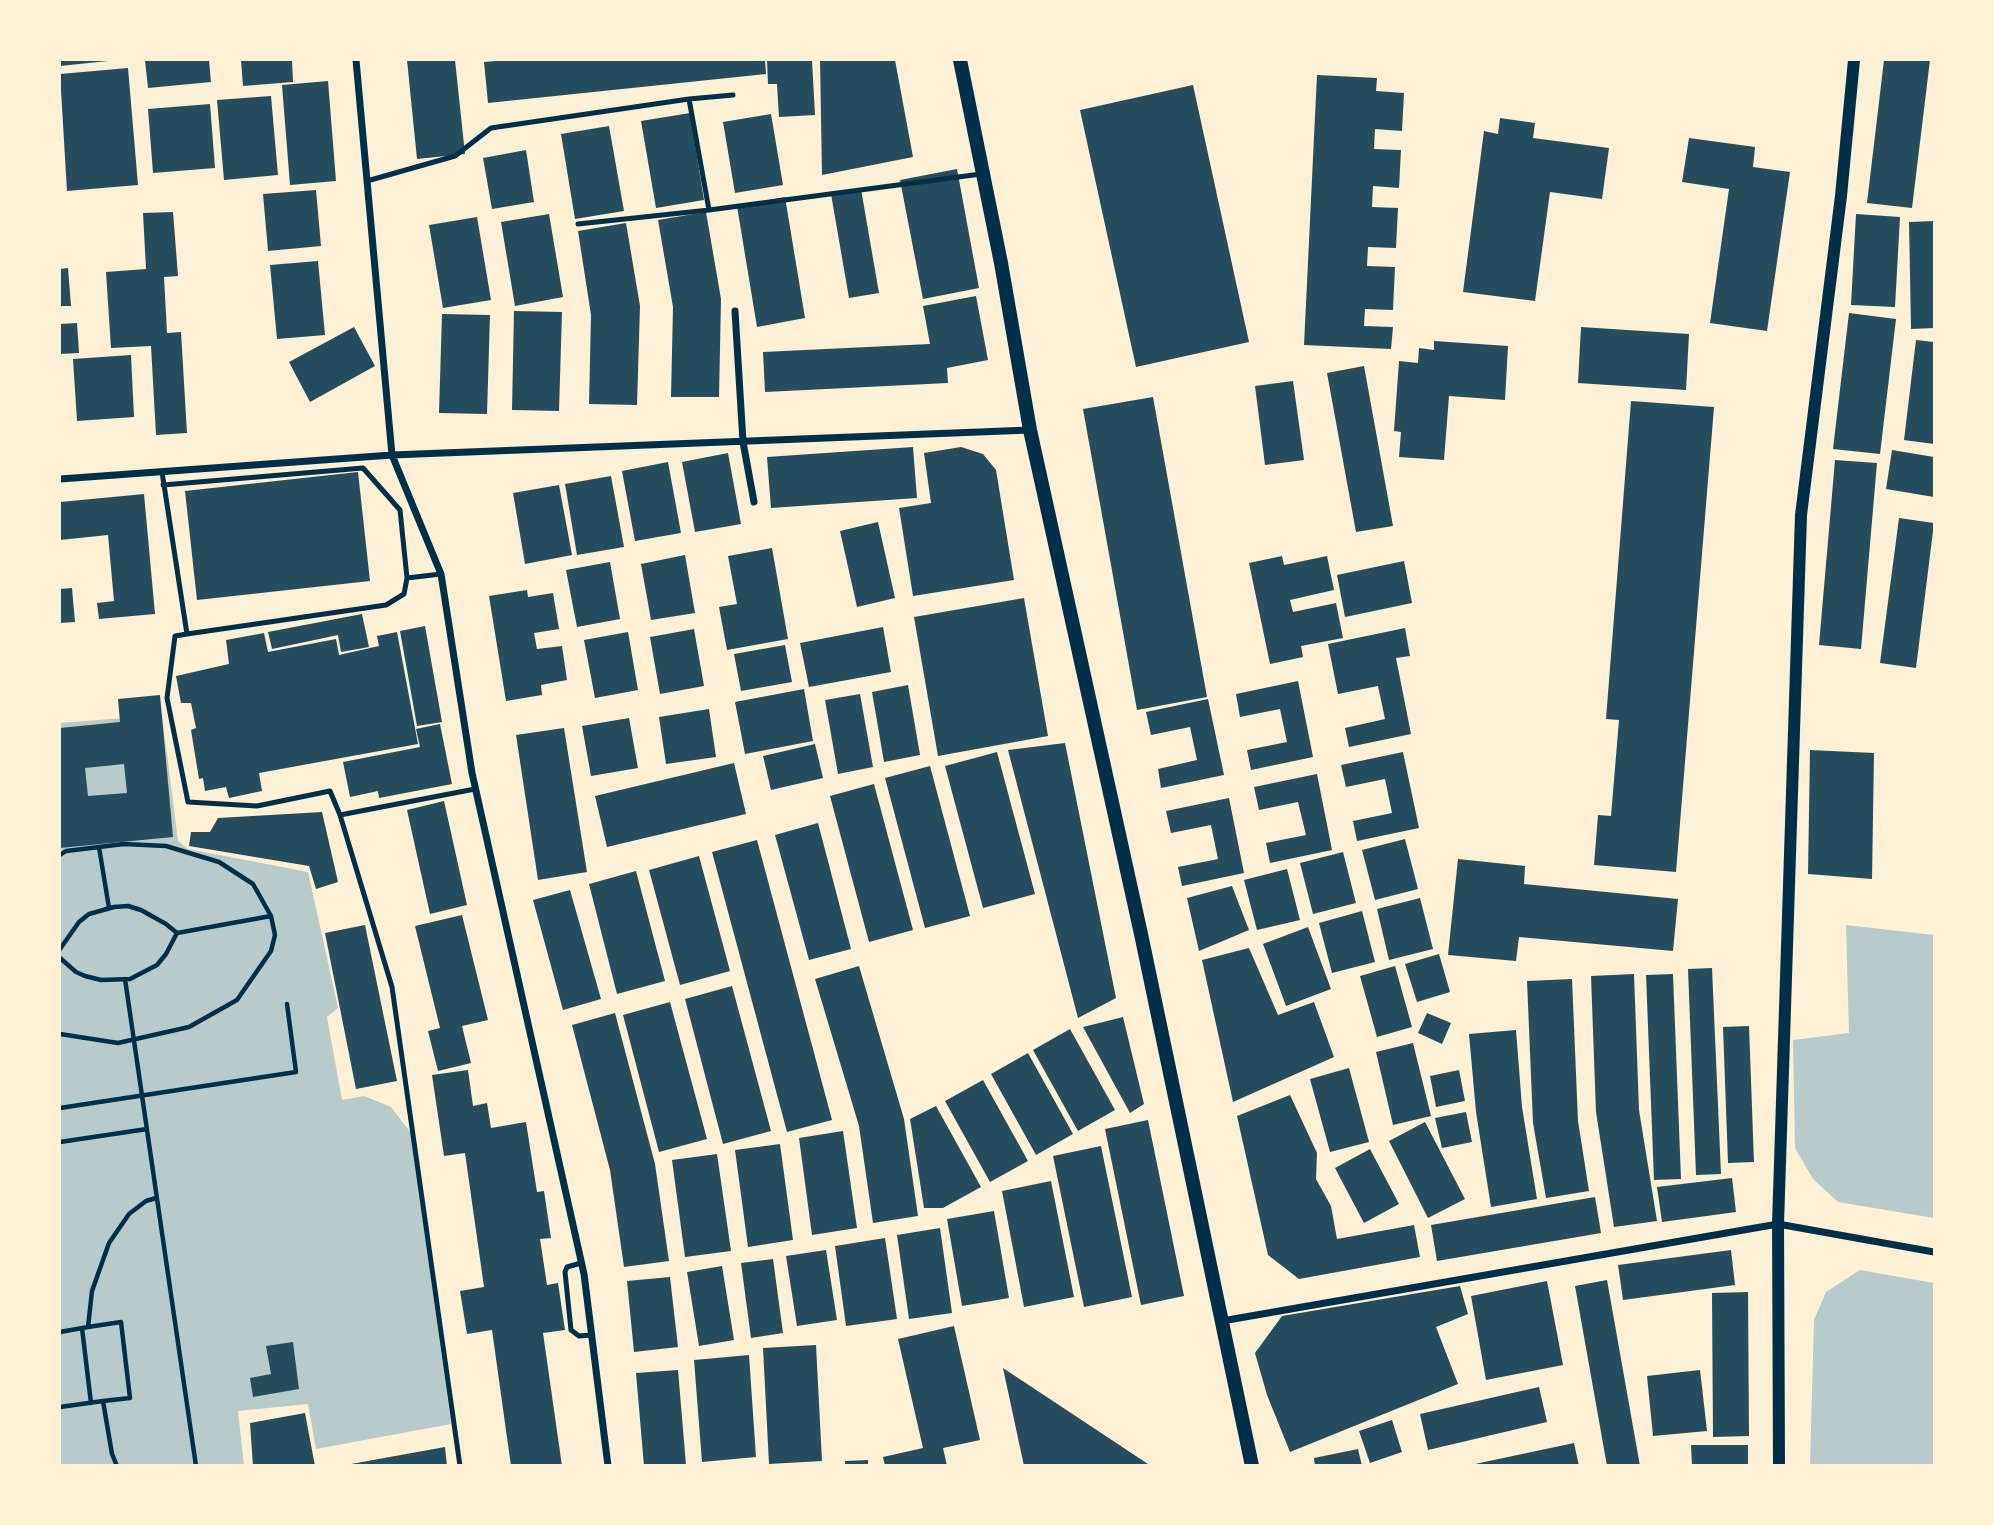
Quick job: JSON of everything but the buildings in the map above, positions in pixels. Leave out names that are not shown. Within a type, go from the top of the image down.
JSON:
[{"type":"main road","points":[[960,60],[1001,263],[1030,430],[1141,934],[1252,1465]]},
{"type":"street","points":[[356,60],[392,455],[441,574],[475,789],[581,1263],[608,1465]]},
{"type":"street","points":[[1779,1465],[1778,1224],[1801,515],[1841,196],[1854,60]]},
{"type":"street","points":[[735,311],[743,442],[754,502]]},
{"type":"street","points":[[60,479],[392,455],[1030,430]]},
{"type":"street","points":[[1222,1321],[1778,1224],[1934,1252]]},
{"type":"lane","points":[[367,181],[455,156],[491,128],[733,95]]},
{"type":"lane","points":[[689,99],[709,210]]},
{"type":"lane","points":[[578,224],[709,210],[983,174]]},
{"type":"lane","points":[[163,485],[363,468],[400,510],[407,578],[404,594],[386,605],[175,636],[167,698],[188,802],[257,806],[330,791],[340,815],[392,987],[460,1465]]},
{"type":"lane","points":[[162,472],[187,634]]},
{"type":"lane","points":[[407,578],[441,574]]},
{"type":"lane","points":[[340,815],[475,789]]},
{"type":"lane","points":[[581,1263],[567,1267],[565,1272],[571,1330],[579,1336],[591,1335]]},
{"type":"path","points":[[60,855],[66,851],[124,844],[166,846],[219,862],[253,884],[271,916],[275,935],[271,951],[237,1000],[189,1027],[118,1043],[60,1034]]},
{"type":"path","points":[[99,846],[109,908]]},
{"type":"path","points":[[60,949],[79,922],[89,914],[109,908],[128,906],[141,910],[160,919],[177,933],[271,916]]},
{"type":"path","points":[[60,958],[85,976],[101,980],[125,979],[145,973],[157,965],[177,933]]},
{"type":"path","points":[[125,979],[195,1465]]},
{"type":"path","points":[[60,1108],[296,1072],[287,1004]]},
{"type":"path","points":[[60,1142],[147,1129]]},
{"type":"path","points":[[88,1326],[92,1291],[109,1243],[129,1214],[146,1201],[156,1198]]},
{"type":"path","points":[[60,1332],[121,1322],[130,1398],[60,1407]]},
{"type":"path","points":[[82,1328],[91,1403]]},
{"type":"path","points":[[103,1401],[112,1454],[117,1465]]},
{"type":"shaded area","points":[[162,715],[178,841],[188,849],[308,872],[338,1008],[327,1017],[342,1100],[364,1096],[391,1107],[411,1133],[451,1424],[316,1449],[308,1404],[238,1411],[244,1465],[60,1466],[60,723]]},
{"type":"shaded area","points":[[1846,925],[1934,935],[1934,1218],[1838,1202],[1813,1179],[1795,1148],[1793,1040],[1849,1033]]},
{"type":"shaded area","points":[[1860,1270],[1934,1283],[1934,1465],[1810,1465],[1814,1320],[1826,1292]]}]
